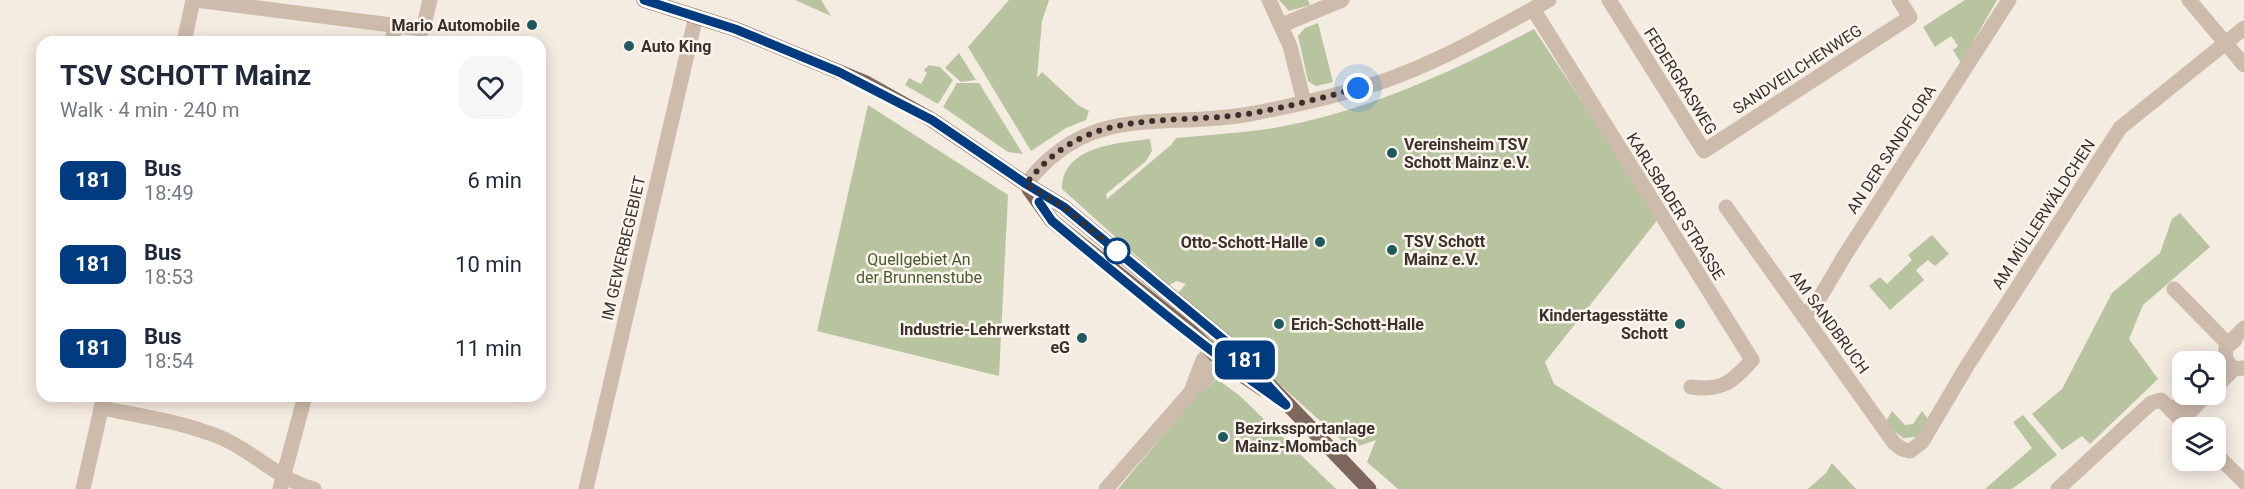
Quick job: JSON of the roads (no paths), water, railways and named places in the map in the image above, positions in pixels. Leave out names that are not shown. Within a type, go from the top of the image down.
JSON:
[{"type":"main road","points":[[644,0],[735,29],[875,88],[932,120],[1064,207],[1236,350],[1286,405],[1369,489]]},
{"type":"main road","points":[[1026,184],[1052,221],[1224,363],[1286,405]]},
{"type":"street","points":[[185,36],[194,0],[423,29],[430,0]]},
{"type":"street","points":[[1269,0],[1282,25],[1304,102]]},
{"type":"street","points":[[1282,25],[1341,0]]},
{"type":"street","points":[[1026,184],[1045,161],[1099,130],[1127,122],[1207,119],[1250,114],[1304,102],[1399,75],[1439,59],[1549,0]]},
{"type":"street","name":"FEDERGRASWEG","points":[[1609,0],[1704,151]]},
{"type":"street","name":"SANDVEILCHENWEG","points":[[1704,151],[1910,17],[1899,0]]},
{"type":"street","name":"AN DER SANDFLORA","points":[[1804,317],[1820,299],[1845,255],[2009,0]]},
{"type":"street","points":[[2188,0],[2244,65]]},
{"type":"street","name":"KARLSBADER STRASSE","points":[[1533,9],[1752,360],[1735,380],[1708,389],[1690,387]]},
{"type":"street","name":"IM GEWERBEGEBIET","points":[[586,489],[696,16]]},
{"type":"street","points":[[393,36],[395,26]]},
{"type":"street","name":"AM MÜLLERWÄLDCHEN","points":[[1910,451],[1922,442],[1967,366],[2121,128],[2244,28]]},
{"type":"street","name":"AM SANDBRUCH","points":[[1726,207],[1894,443],[1910,451]]},
{"type":"street","points":[[2174,290],[2229,361]]},
{"type":"street","points":[[2229,361],[2244,328]]},
{"type":"street","points":[[1191,392],[1203,360],[1222,339]]},
{"type":"street","points":[[2229,361],[2236,340],[2244,341]]},
{"type":"street","points":[[1106,489],[1191,392],[1236,350]]},
{"type":"street","points":[[2058,489],[2151,403],[2161,400],[2179,417]]},
{"type":"street","points":[[83,489],[103,402],[223,439],[282,482],[314,489]]},
{"type":"street","points":[[282,482],[303,402]]},
{"type":"street","points":[[2183,417],[2196,405]]},
{"type":"street","points":[[2226,464],[2244,482]]},
{"type":"place","name":"Mario Automobile","points":[[532,25]]},
{"type":"place","name":"Auto King","points":[[629,46]]},
{"type":"place","name":"Vereinsheim TSV Schott Mainz e.V.","points":[[1392,153]]},
{"type":"place","name":"Otto-Schott-Halle","points":[[1320,242]]},
{"type":"place","name":"TSV Schott Mainz e.V.","points":[[1392,250]]},
{"type":"place","name":"Erich-Schott-Halle","points":[[1279,324]]},
{"type":"place","name":"Kindertagesstätte Schott","points":[[1680,324]]},
{"type":"place","name":"Industrie-Lehrwerkstatt eG","points":[[1082,338]]},
{"type":"place","name":"Bezirkssportanlage Mainz-Mombach","points":[[1223,437]]},
{"type":"park label","name":"Quellgebiet An der Brunnenstube","points":[[919,268]]}]
